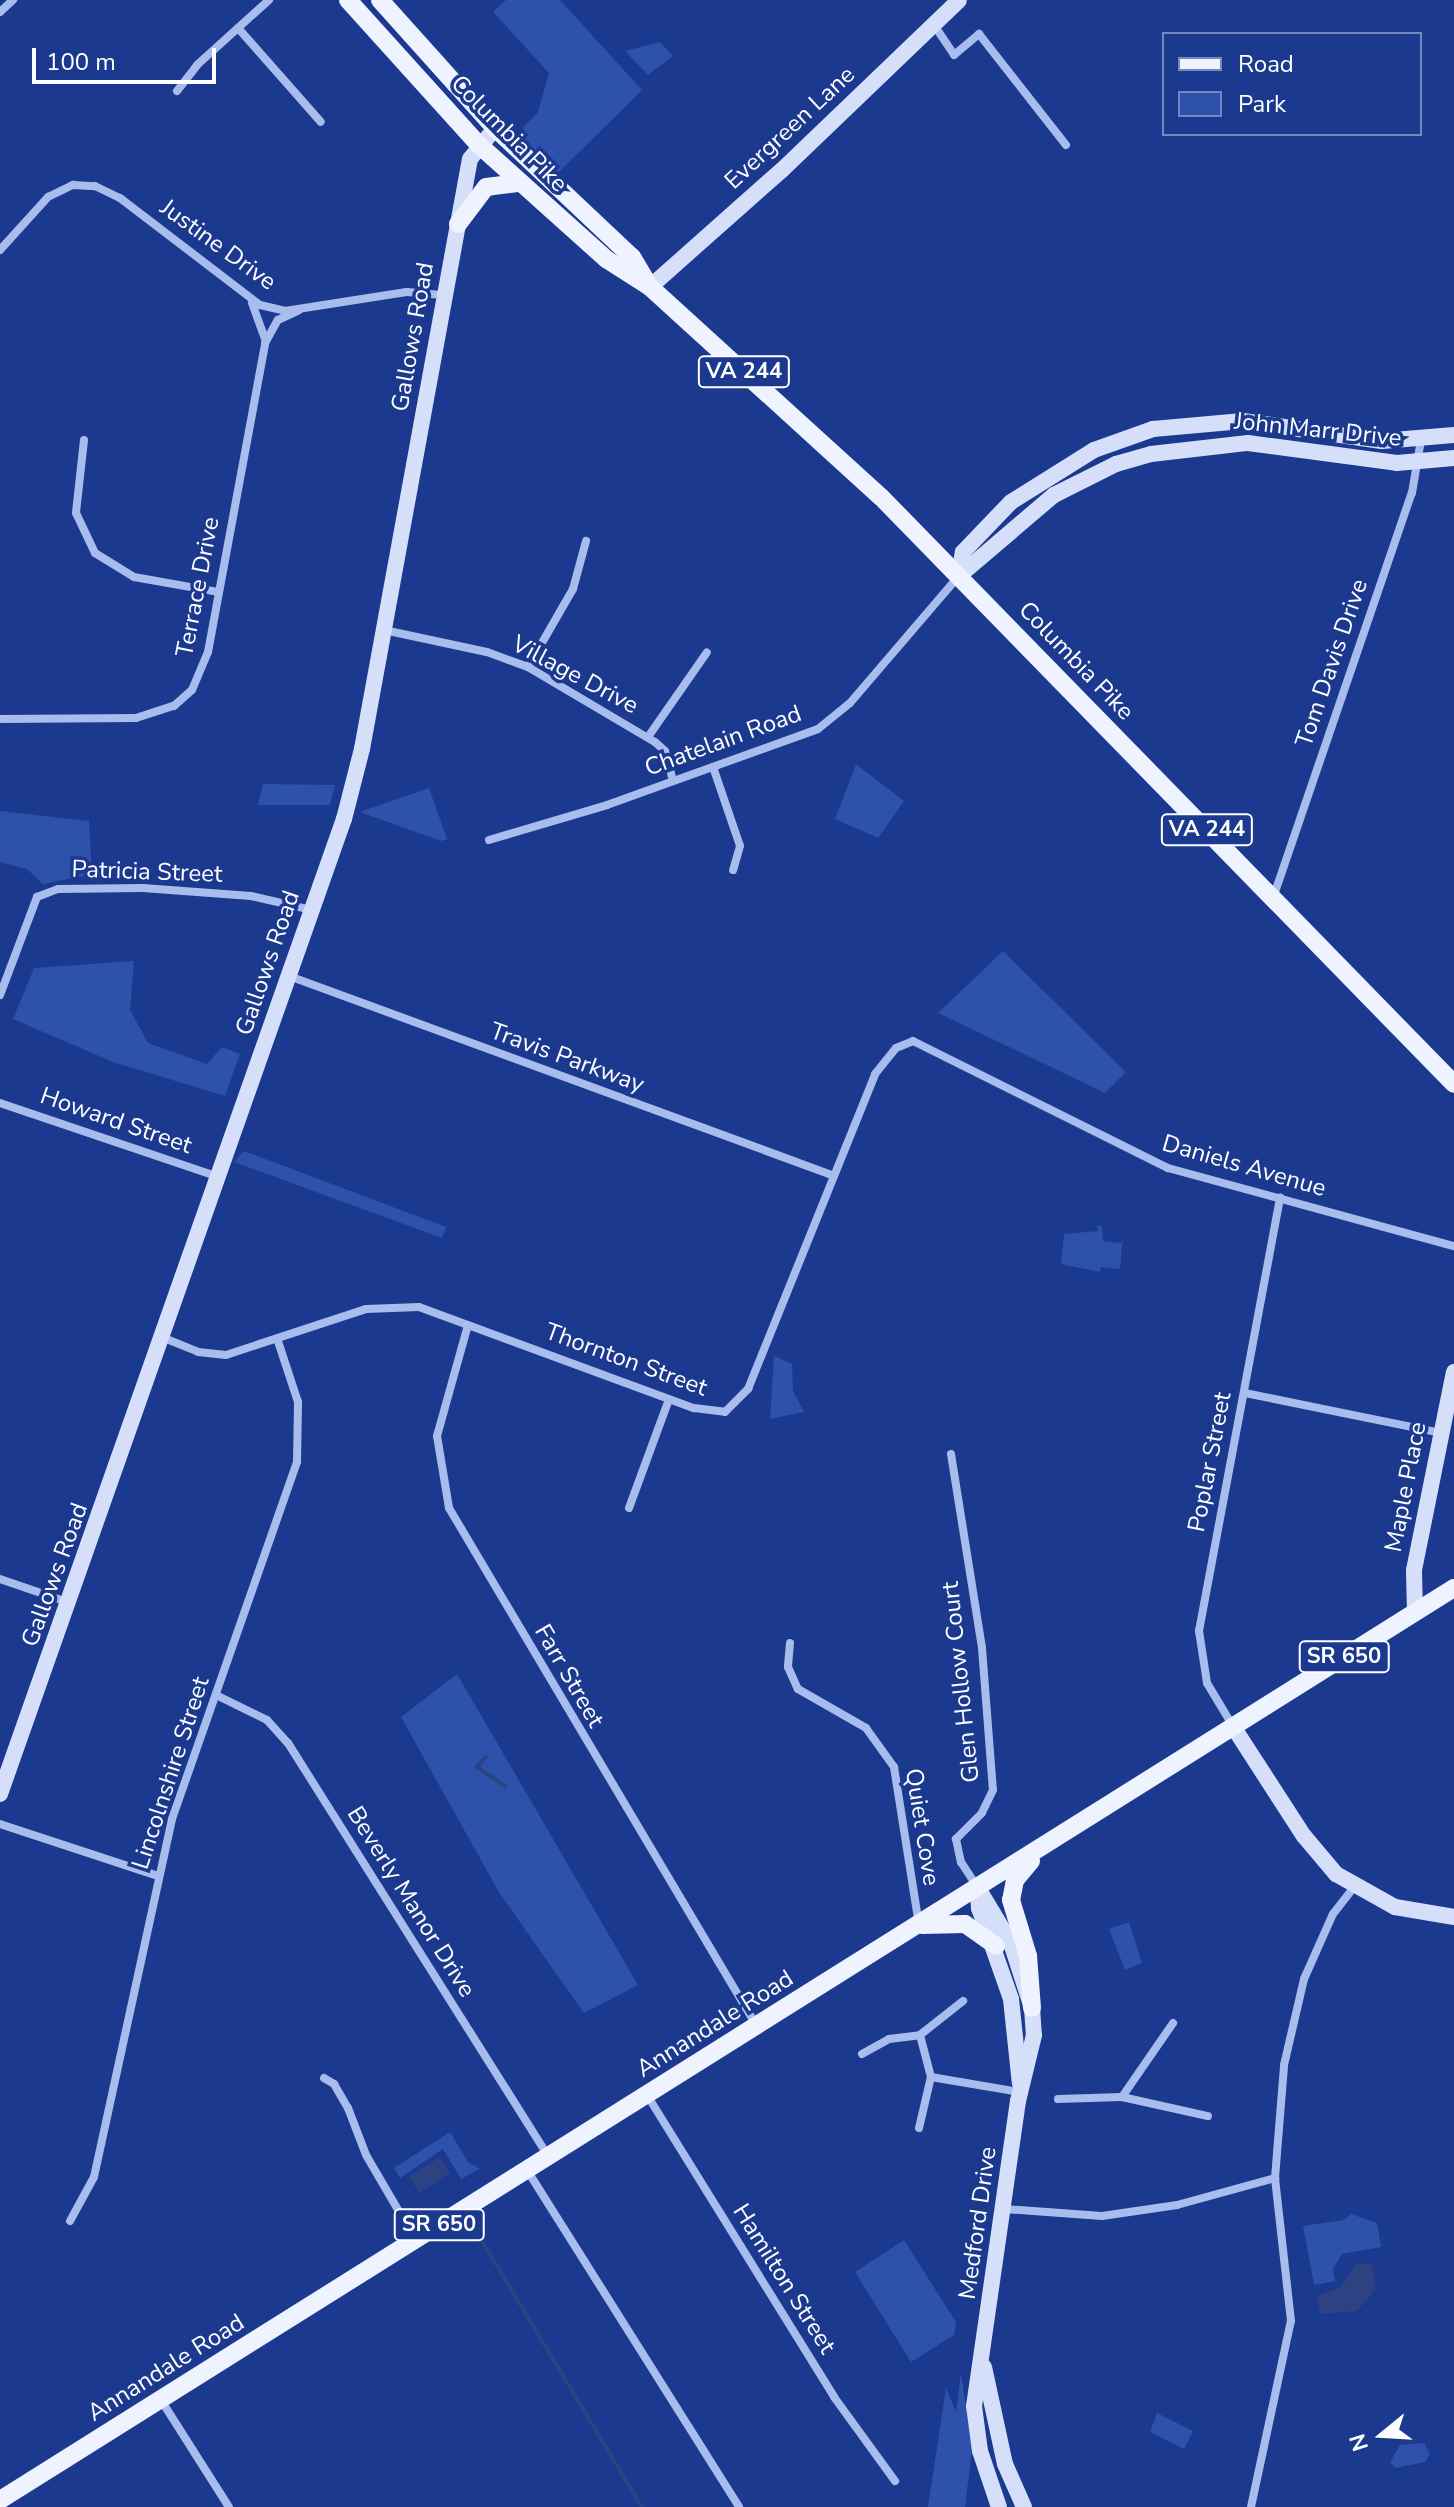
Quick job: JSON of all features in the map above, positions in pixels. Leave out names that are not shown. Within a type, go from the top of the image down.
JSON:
[{"type":"main road","name":"Columbia Pike","points":[[348,0],[478,144],[606,259],[650,287],[871,487],[1454,1084]]},
{"type":"main road","name":"Columbia Pike","points":[[380,0],[495,128],[632,257],[650,287]]},
{"type":"main road","points":[[458,224],[486,187],[520,183]]},
{"type":"main road","name":"Annandale Road","points":[[0,2500],[1454,1588]]},
{"type":"main road","points":[[1032,2008],[1032,1979],[1012,1911],[1012,1889],[1047,1843]]},
{"type":"main road","points":[[919,1926],[965,1924],[996,1946]]},
{"type":"street","points":[[0,12],[13,0]]},
{"type":"street","points":[[177,91],[269,0]]},
{"type":"street","name":"Evergreen Lane","points":[[650,287],[959,0]]},
{"type":"street","points":[[934,25],[954,55],[979,34],[1066,145]]},
{"type":"street","points":[[238,28],[321,122]]},
{"type":"street","name":"Gallows Road","points":[[0,1794],[71,1604],[354,783],[470,159],[478,144],[495,128]]},
{"type":"street","name":"Justine Drive","points":[[0,250],[48,197],[73,185],[95,186],[120,198],[248,298],[275,309],[299,310],[407,292],[445,295]]},
{"type":"street","points":[[248,298],[262,318],[265,343]]},
{"type":"street","points":[[265,343],[278,320],[299,310]]},
{"type":"street","name":"Terrace Drive","points":[[0,719],[136,718],[174,706],[192,690],[204,666],[265,343]]},
{"type":"street","name":"John Marr Drive","points":[[959,576],[963,552],[1011,502],[1094,450],[1153,429],[1243,421],[1382,441],[1454,435]]},
{"type":"street","points":[[84,440],[76,513],[95,553],[134,577],[218,592]]},
{"type":"street","name":"Tom Davis Drive","points":[[1273,898],[1419,463],[1421,440]]},
{"type":"street","name":"John Marr Drive","points":[[959,576],[1054,495],[1151,454],[1248,443],[1352,460],[1419,463],[1454,458]]},
{"type":"street","points":[[528,667],[573,589],[586,541]]},
{"type":"street","name":"Chatelain Road","points":[[489,840],[713,767],[818,729],[850,703],[959,576]]},
{"type":"street","name":"Village Drive","points":[[384,630],[487,652],[528,667],[648,737],[665,751],[673,780]]},
{"type":"street","points":[[648,737],[707,652]]},
{"type":"street","points":[[713,767],[740,846],[733,870]]},
{"type":"street","name":"Patricia Street","points":[[0,995],[37,897],[58,889],[143,888],[251,896],[312,910]]},
{"type":"street","name":"Travis Parkway","points":[[289,976],[832,1175]]},
{"type":"street","name":"Daniels Avenue","points":[[903,1043],[913,1041],[941,1054],[1168,1168],[1454,1246]]},
{"type":"street","name":"Thornton Street","points":[[164,1338],[198,1352],[226,1355],[383,1306],[419,1307],[715,1413],[740,1402],[875,1074],[903,1043]]},
{"type":"street","name":"Howard Street","points":[[0,1103],[219,1177]]},
{"type":"street","name":"Poplar Street","points":[[1234,1728],[1207,1683],[1199,1649],[1209,1568],[1245,1393],[1280,1197]]},
{"type":"street","name":"Farr Street","points":[[468,1325],[437,1436],[449,1508],[757,2025]]},
{"type":"street","name":"Lincolnshire Street","points":[[70,2221],[94,2177],[158,1876],[301,1441],[298,1402],[278,1341]]},
{"type":"street","name":"Maple Place","points":[[1415,1612],[1414,1570],[1454,1372]]},
{"type":"street","points":[[1245,1393],[1442,1433]]},
{"type":"street","points":[[629,1508],[669,1399]]},
{"type":"street","name":"Glen Hollow Court","points":[[951,1454],[982,1648],[993,1790],[982,1813],[956,1839],[961,1862],[978,1888]]},
{"type":"street","points":[[0,1579],[71,1604]]},
{"type":"street","name":"Quiet Cove","points":[[790,1643],[788,1667],[798,1689],[866,1728],[894,1767],[919,1926]]},
{"type":"street","name":"Beverly Manor Drive","points":[[216,1695],[267,1720],[288,1743],[548,2156]]},
{"type":"street","points":[[1234,1728],[1310,1845],[1353,1888],[1413,1912],[1454,1917]]},
{"type":"street","points":[[0,1824],[158,1876]]},
{"type":"street","name":"Medford Drive","points":[[978,1888],[979,1908],[996,1946],[1017,2026],[1020,2092],[983,2362],[974,2406],[977,2430],[999,2507]]},
{"type":"street","name":"Medford Drive","points":[[978,1888],[1011,1943],[1032,2008],[1033,2056],[1020,2092]]},
{"type":"street","points":[[1251,2507],[1291,2321],[1275,2178],[1284,2065],[1304,1979],[1333,1914],[1353,1888]]},
{"type":"street","points":[[862,2054],[889,2039],[920,2035],[963,2001]]},
{"type":"street","points":[[1122,2097],[1173,2023]]},
{"type":"street","points":[[919,2128],[931,2077],[920,2035]]},
{"type":"street","points":[[931,2077],[1020,2092]]},
{"type":"street","points":[[324,2078],[341,2096],[366,2155],[415,2240]]},
{"type":"street","name":"Hamilton Street","points":[[646,2095],[834,2397],[895,2481]]},
{"type":"street","points":[[1058,2099],[1122,2097],[1208,2116]]},
{"type":"street","points":[[527,2170],[739,2507]]},
{"type":"street","points":[[1004,2209],[1102,2216],[1177,2205],[1275,2178]]},
{"type":"street","name":"Medford Drive","points":[[983,2362],[1005,2464],[1024,2507]]},
{"type":"street","points":[[160,2400],[229,2507]]},
{"type":"green space","points":[[506,0],[560,0],[642,90],[558,173],[518,133],[538,112],[549,73],[493,12]]},
{"type":"green space","points":[[660,42],[673,56],[648,75],[625,51]]},
{"type":"green space","points":[[856,764],[904,801],[878,838],[835,819]]},
{"type":"green space","points":[[263,784],[335,785],[330,805],[258,805]]},
{"type":"green space","points":[[429,788],[447,839],[441,841],[360,812]]},
{"type":"green space","points":[[0,811],[89,821],[92,874],[43,884],[27,869],[0,862]]},
{"type":"green space","points":[[1003,951],[1126,1072],[1105,1093],[938,1013]]},
{"type":"green space","points":[[134,961],[130,1010],[148,1043],[207,1064],[222,1047],[240,1054],[225,1096],[113,1062],[13,1019],[34,968]]},
{"type":"green space","points":[[244,1151],[446,1227],[442,1238],[234,1162]]},
{"type":"green space","points":[[1097,1225],[1102,1226],[1103,1241],[1121,1243],[1123,1232],[1120,1269],[1101,1267],[1100,1272],[1061,1264],[1064,1234],[1098,1231]]},
{"type":"green space","points":[[774,1356],[792,1364],[793,1391],[804,1412],[770,1419]]},
{"type":"green space","points":[[457,1674],[638,1985],[584,2013],[500,1894],[401,1717]]},
{"type":"green space","points":[[1129,1922],[1142,1963],[1125,1970],[1109,1929]]},
{"type":"green space","points":[[450,2132],[468,2162],[480,2169],[461,2179],[443,2149],[400,2178],[394,2168]]},
{"type":"green space","points":[[1351,2214],[1377,2223],[1381,2247],[1342,2254],[1333,2269],[1335,2281],[1314,2285],[1303,2226],[1344,2220]]},
{"type":"green space","points":[[904,2240],[956,2322],[954,2335],[911,2362],[855,2272]]},
{"type":"green space","points":[[961,2373],[972,2449],[965,2507],[928,2507],[946,2388],[956,2412]]},
{"type":"green space","points":[[1157,2413],[1193,2431],[1184,2449],[1150,2432]]},
{"type":"green space","points":[[1424,2443],[1430,2454],[1425,2462],[1395,2468],[1390,2462],[1400,2445]]},
{"type":"shaded area","points":[[440,2157],[450,2173],[419,2193],[409,2177]]},
{"type":"shaded area","points":[[1356,2264],[1372,2264],[1376,2289],[1357,2311],[1320,2314],[1317,2296],[1341,2287]]},
{"type":"waterway","points":[[486,1757],[477,1767],[505,1786]]},
{"type":"waterway","points":[[473,2226],[642,2507]]}]
